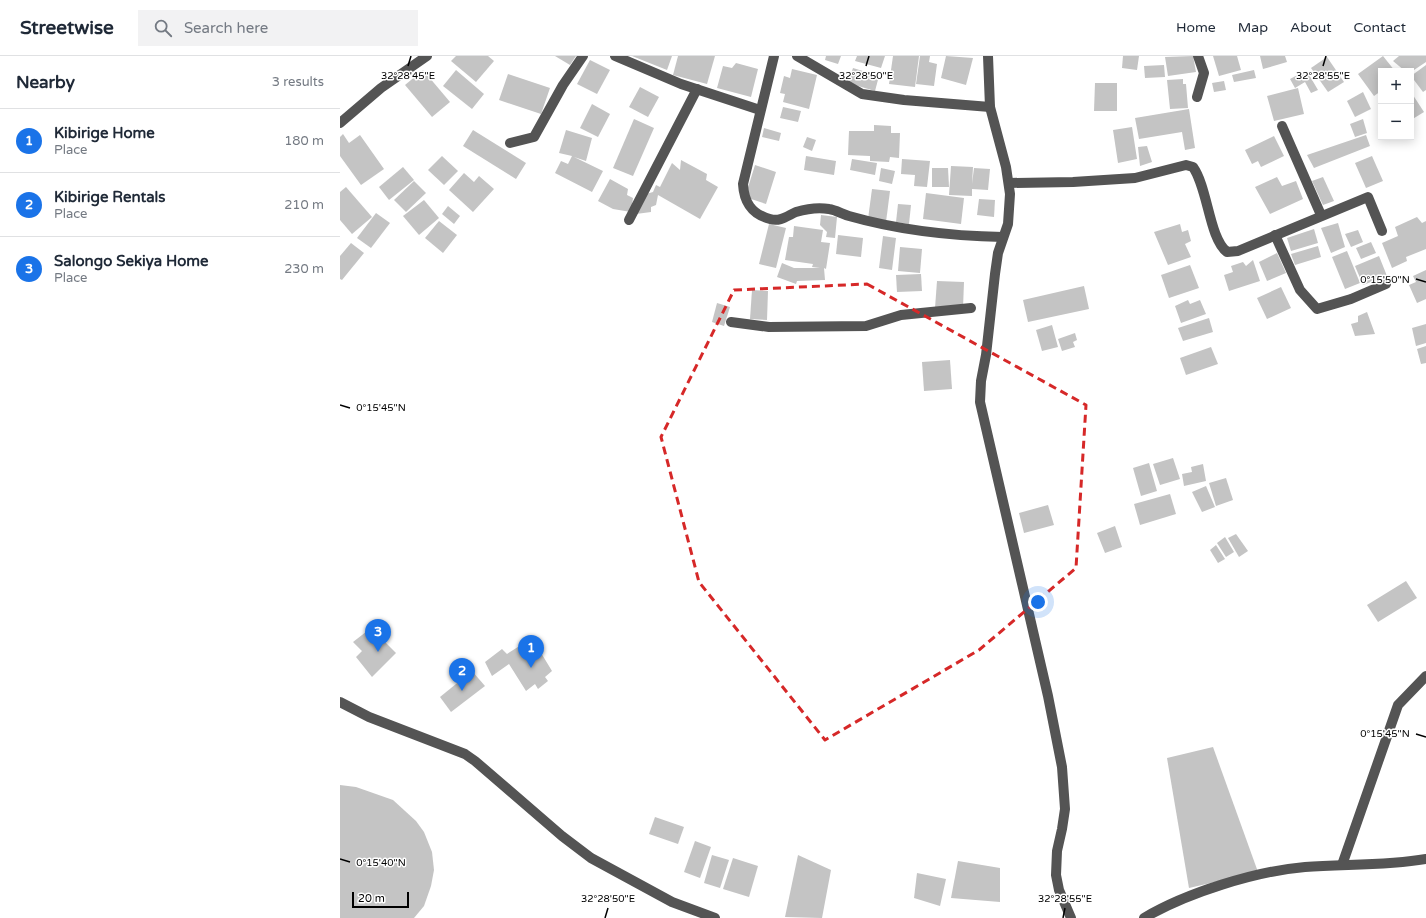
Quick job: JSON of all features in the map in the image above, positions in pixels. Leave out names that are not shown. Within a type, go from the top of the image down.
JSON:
[{"type":"street","points":[[340,123],[381,88],[427,56]]},
{"type":"street","points":[[510,142],[534,137],[563,85],[582,56]]},
{"type":"street","points":[[615,56],[697,89],[760,110]]},
{"type":"street","points":[[774,56],[743,184],[744,198],[755,213],[771,220],[783,219],[796,212],[811,208],[828,209],[849,216],[904,228],[964,235],[1003,237]]},
{"type":"street","points":[[797,56],[862,94],[904,100],[990,107]]},
{"type":"street","points":[[988,56],[990,107],[1009,182],[1009,212],[995,274],[986,355],[981,381],[980,402],[1048,696],[1062,767],[1065,809],[1057,851],[1056,876],[1059,890],[1071,918]]},
{"type":"street","points":[[1197,97],[1204,73],[1198,56]]},
{"type":"street","points":[[629,220],[697,89]]},
{"type":"street","points":[[1282,126],[1322,215]]},
{"type":"street","points":[[1009,182],[1073,182],[1134,178],[1190,166],[1196,170],[1202,183],[1221,248],[1227,252],[1238,251],[1368,196],[1382,231]]},
{"type":"street","points":[[1276,235],[1300,290],[1317,309],[1351,299],[1386,284]]},
{"type":"street","points":[[731,322],[769,327],[866,326],[901,315],[971,308]]},
{"type":"street","points":[[1342,865],[1398,705],[1426,676]]},
{"type":"street","points":[[340,702],[369,717],[465,754],[476,761],[562,836],[591,858],[672,902],[715,918]]},
{"type":"street","points":[[1144,918],[1177,902],[1244,877],[1303,867],[1426,859]]},
{"type":"highlighted area","points":[[867,284],[1086,405],[1076,568],[979,650],[825,740],[699,582],[661,437],[734,290]]},
{"type":"building","points":[[456,56],[488,56],[494,61],[476,82],[451,61]]},
{"type":"building","points":[[555,56],[576,56],[570,65]]},
{"type":"building","points":[[632,56],[672,56],[667,70]]},
{"type":"building","points":[[678,56],[715,56],[707,84],[673,75]]},
{"type":"building","points":[[826,56],[841,56],[838,64],[825,60]]},
{"type":"building","points":[[857,56],[885,56],[881,68],[855,61]]},
{"type":"building","points":[[893,56],[919,56],[915,87],[889,84]]},
{"type":"building","points":[[920,56],[930,56],[929,62],[937,64],[934,86],[916,84]]},
{"type":"building","points":[[946,56],[973,58],[966,85],[941,78]]},
{"type":"building","points":[[1123,56],[1139,56],[1137,70],[1122,68]]},
{"type":"building","points":[[1193,56],[1196,72],[1168,76],[1165,57]]},
{"type":"building","points":[[1213,56],[1237,56],[1241,70],[1219,76]]},
{"type":"building","points":[[1260,56],[1285,56],[1287,62],[1263,69]]},
{"type":"building","points":[[1383,56],[1393,68],[1378,68],[1378,93],[1374,96],[1358,74]]},
{"type":"building","points":[[1399,56],[1426,56],[1426,62],[1414,70],[1414,68],[1401,68],[1393,61]]},
{"type":"building","points":[[1327,57],[1344,82],[1328,92],[1311,68]]},
{"type":"building","points":[[590,60],[610,70],[597,94],[577,84]]},
{"type":"building","points":[[736,63],[758,69],[751,97],[717,88],[723,66],[732,68]]},
{"type":"building","points":[[1164,65],[1165,77],[1145,78],[1144,66]]},
{"type":"building","points":[[1426,65],[1426,90],[1423,92],[1414,80],[1414,74]]},
{"type":"building","points":[[853,68],[879,76],[875,91],[848,83]]},
{"type":"building","points":[[792,69],[817,75],[809,109],[783,102],[785,94],[780,93],[784,76],[790,78]]},
{"type":"building","points":[[423,70],[450,102],[432,117],[405,85]]},
{"type":"building","points":[[456,70],[484,94],[472,109],[443,86]]},
{"type":"building","points":[[1254,70],[1256,78],[1234,82],[1232,75]]},
{"type":"building","points":[[1303,72],[1304,75],[1308,73],[1318,90],[1311,93],[1305,82],[1295,88],[1290,79]]},
{"type":"building","points":[[508,74],[550,88],[541,114],[499,100]]},
{"type":"building","points":[[1183,79],[1183,84],[1186,84],[1188,108],[1170,109],[1167,80]]},
{"type":"building","points":[[1224,81],[1226,90],[1214,92],[1212,83]]},
{"type":"building","points":[[1095,83],[1117,83],[1117,111],[1094,111]]},
{"type":"building","points":[[640,87],[659,97],[648,117],[629,107]]},
{"type":"building","points":[[1298,88],[1304,114],[1274,121],[1267,96]]},
{"type":"building","points":[[1363,92],[1371,109],[1355,117],[1347,101]]},
{"type":"building","points":[[1414,97],[1424,112],[1414,118]]},
{"type":"building","points":[[592,104],[610,114],[598,137],[580,128]]},
{"type":"building","points":[[783,107],[801,111],[798,122],[780,118]]},
{"type":"building","points":[[1189,109],[1195,148],[1185,150],[1182,132],[1139,139],[1135,118]]},
{"type":"building","points":[[634,119],[654,128],[633,176],[613,168]]},
{"type":"building","points":[[1363,119],[1367,133],[1355,137],[1350,124]]},
{"type":"building","points":[[874,125],[891,126],[891,133],[900,133],[899,158],[890,157],[889,162],[870,161],[870,156],[848,155],[849,131],[874,131]]},
{"type":"building","points":[[1132,127],[1137,159],[1118,163],[1113,130]]},
{"type":"building","points":[[764,128],[781,133],[779,141],[762,137]]},
{"type":"building","points":[[473,130],[526,163],[516,179],[463,146]]},
{"type":"building","points":[[566,130],[592,138],[586,161],[574,157],[603,171],[592,192],[555,173],[561,161],[568,164],[572,156],[559,153]]},
{"type":"building","points":[[343,134],[349,143],[360,135],[384,169],[361,185],[340,156],[340,137]]},
{"type":"building","points":[[1366,135],[1370,146],[1314,168],[1307,155]]},
{"type":"building","points":[[1274,136],[1284,156],[1261,167],[1258,161],[1252,164],[1245,150]]},
{"type":"building","points":[[807,137],[816,140],[812,151],[803,147]]},
{"type":"building","points":[[1147,146],[1152,162],[1140,166],[1138,147]]},
{"type":"building","points":[[442,156],[458,171],[444,185],[428,170]]},
{"type":"building","points":[[806,156],[836,161],[834,175],[804,170]]},
{"type":"building","points":[[1372,156],[1383,181],[1366,188],[1355,163]]},
{"type":"building","points":[[852,159],[877,163],[875,175],[850,170]]},
{"type":"building","points":[[902,159],[930,161],[927,187],[914,186],[915,175],[901,174]]},
{"type":"building","points":[[681,160],[707,174],[706,180],[718,187],[700,219],[658,195],[656,205],[651,207],[651,212],[636,214],[646,194],[653,192],[656,185],[660,187],[672,163],[680,170]]},
{"type":"building","points":[[755,165],[776,172],[766,204],[745,197]]},
{"type":"building","points":[[951,166],[973,167],[972,184],[974,168],[990,169],[988,190],[972,189],[972,196],[949,195]]},
{"type":"building","points":[[403,167],[414,180],[389,200],[379,187]]},
{"type":"building","points":[[881,168],[895,171],[892,184],[879,181]]},
{"type":"building","points":[[932,168],[948,168],[949,187],[932,187]]},
{"type":"building","points":[[464,173],[474,182],[479,176],[494,189],[473,212],[449,190]]},
{"type":"building","points":[[1277,177],[1282,186],[1296,181],[1303,199],[1270,214],[1255,187]]},
{"type":"building","points":[[1323,177],[1334,201],[1323,205],[1312,181]]},
{"type":"building","points":[[610,179],[628,189],[627,195],[633,198],[631,212],[613,209],[598,201]]},
{"type":"building","points":[[414,181],[426,193],[406,212],[394,200]]},
{"type":"building","points":[[346,187],[372,217],[352,234],[340,220],[340,192]]},
{"type":"building","points":[[872,189],[890,191],[886,222],[868,219]]},
{"type":"building","points":[[926,193],[964,198],[961,224],[923,219]]},
{"type":"building","points":[[979,199],[995,200],[994,217],[977,215]]},
{"type":"building","points":[[424,200],[439,218],[419,235],[403,216]]},
{"type":"building","points":[[898,204],[911,205],[909,224],[896,222]]},
{"type":"building","points":[[448,206],[460,216],[454,224],[442,214]]},
{"type":"building","points":[[376,213],[390,223],[371,248],[357,238]]},
{"type":"building","points":[[821,215],[837,217],[835,238],[826,237],[827,232],[820,225]]},
{"type":"building","points":[[1417,217],[1422,223],[1426,221],[1426,249],[1406,257],[1407,261],[1392,268],[1382,243],[1398,236],[1395,227]]},
{"type":"building","points":[[439,221],[457,235],[443,253],[425,238]]},
{"type":"building","points":[[1338,223],[1345,247],[1331,253],[1321,228]]},
{"type":"building","points":[[769,224],[786,228],[776,268],[759,264]]},
{"type":"building","points":[[1180,224],[1182,232],[1188,230],[1191,241],[1185,244],[1191,257],[1168,265],[1154,232]]},
{"type":"building","points":[[794,226],[823,230],[821,242],[830,243],[826,269],[824,268],[825,280],[797,281],[796,284],[777,277],[782,263],[794,268],[820,268],[812,267],[813,264],[785,260],[789,237],[793,237]]},
{"type":"building","points":[[1314,229],[1318,243],[1291,251],[1287,238]]},
{"type":"building","points":[[1358,230],[1363,242],[1351,247],[1345,234]]},
{"type":"building","points":[[838,235],[863,238],[861,257],[836,254]]},
{"type":"building","points":[[883,236],[896,238],[892,270],[879,268]]},
{"type":"building","points":[[1371,242],[1376,253],[1361,259],[1356,248]]},
{"type":"building","points":[[351,243],[364,253],[342,280],[340,279],[340,256]]},
{"type":"building","points":[[1318,246],[1321,257],[1295,265],[1291,254]]},
{"type":"building","points":[[900,247],[922,249],[920,273],[898,271]]},
{"type":"building","points":[[1347,251],[1360,283],[1345,289],[1332,257]]},
{"type":"building","points":[[1277,253],[1286,273],[1267,281],[1259,262]]},
{"type":"building","points":[[1379,256],[1387,276],[1363,285],[1355,266]]},
{"type":"building","points":[[1253,260],[1260,281],[1229,291],[1224,275],[1233,272],[1231,266],[1243,262],[1246,266]]},
{"type":"building","points":[[1190,265],[1199,288],[1169,298],[1161,275]]},
{"type":"building","points":[[1426,270],[1426,299],[1417,303],[1409,285],[1416,282],[1413,276]]},
{"type":"building","points":[[921,274],[922,291],[897,292],[896,275]]},
{"type":"building","points":[[937,281],[964,282],[963,308],[935,308]]},
{"type":"building","points":[[1084,286],[1089,309],[1028,322],[1023,300]]},
{"type":"building","points":[[1281,287],[1291,308],[1267,319],[1257,298]]},
{"type":"building","points":[[752,290],[768,291],[767,320],[750,319]]},
{"type":"building","points":[[1188,300],[1190,304],[1200,300],[1206,314],[1181,323],[1175,306]]},
{"type":"building","points":[[717,303],[730,307],[724,326],[712,322]]},
{"type":"building","points":[[1367,312],[1375,334],[1355,336],[1351,324],[1358,322],[1358,316]]},
{"type":"building","points":[[1209,318],[1213,332],[1183,341],[1178,328]]},
{"type":"building","points":[[1426,324],[1426,343],[1416,346],[1412,328]]},
{"type":"building","points":[[1052,325],[1058,347],[1042,351],[1036,330]]},
{"type":"building","points":[[1075,333],[1077,340],[1073,342],[1075,347],[1062,351],[1058,339]]},
{"type":"building","points":[[1426,346],[1426,363],[1421,364],[1417,349]]},
{"type":"building","points":[[1211,347],[1218,364],[1186,375],[1180,358]]},
{"type":"building","points":[[950,360],[952,389],[924,391],[922,362]]},
{"type":"building","points":[[1173,458],[1180,479],[1160,485],[1153,464]]},
{"type":"building","points":[[1149,463],[1157,491],[1141,496],[1133,468]]},
{"type":"building","points":[[1203,464],[1206,481],[1184,486],[1182,474],[1192,472],[1191,467]]},
{"type":"building","points":[[1226,478],[1233,500],[1216,506],[1209,483]]},
{"type":"building","points":[[1206,486],[1215,507],[1202,512],[1192,492]]},
{"type":"building","points":[[1170,494],[1176,514],[1140,525],[1134,504]]},
{"type":"building","points":[[1048,505],[1054,525],[1024,533],[1019,513]]},
{"type":"building","points":[[1115,526],[1122,547],[1105,553],[1097,533]]},
{"type":"building","points":[[1236,534],[1248,551],[1239,557],[1228,538]]},
{"type":"building","points":[[1225,537],[1234,552],[1226,557],[1217,543]]},
{"type":"building","points":[[1216,545],[1225,559],[1218,563],[1210,550]]},
{"type":"building","points":[[1406,581],[1417,598],[1378,622],[1367,605]]},
{"type":"building","points":[[371,628],[396,653],[372,677],[356,657],[362,651],[353,642]]},
{"type":"building","points":[[532,638],[552,671],[545,677],[548,681],[538,689],[535,684],[526,691],[509,664],[492,676],[485,662],[502,649],[507,654]]},
{"type":"building","points":[[472,671],[485,686],[451,712],[440,697]]},
{"type":"building","points":[[1213,747],[1258,872],[1189,888],[1167,758]]},
{"type":"building","points":[[340,785],[356,787],[393,800],[416,821],[424,832],[432,852],[434,870],[431,886],[424,906],[414,918],[340,918]]},
{"type":"building","points":[[655,817],[684,827],[678,844],[649,834]]},
{"type":"building","points":[[695,841],[711,847],[700,878],[684,872]]},
{"type":"building","points":[[712,855],[729,860],[720,888],[704,883]]},
{"type":"building","points":[[798,855],[831,870],[822,918],[785,917]]},
{"type":"building","points":[[733,858],[758,866],[749,897],[723,889]]},
{"type":"building","points":[[958,861],[1000,868],[1000,902],[951,898]]},
{"type":"building","points":[[917,873],[946,879],[940,906],[914,898]]},
{"type":"place","name":"Salongo Sekiya Home","points":[[378,652]]},
{"type":"place","name":"Kibirige Home","points":[[531,668]]},
{"type":"place","name":"Kibirige Rentals","points":[[462,691]]}]
